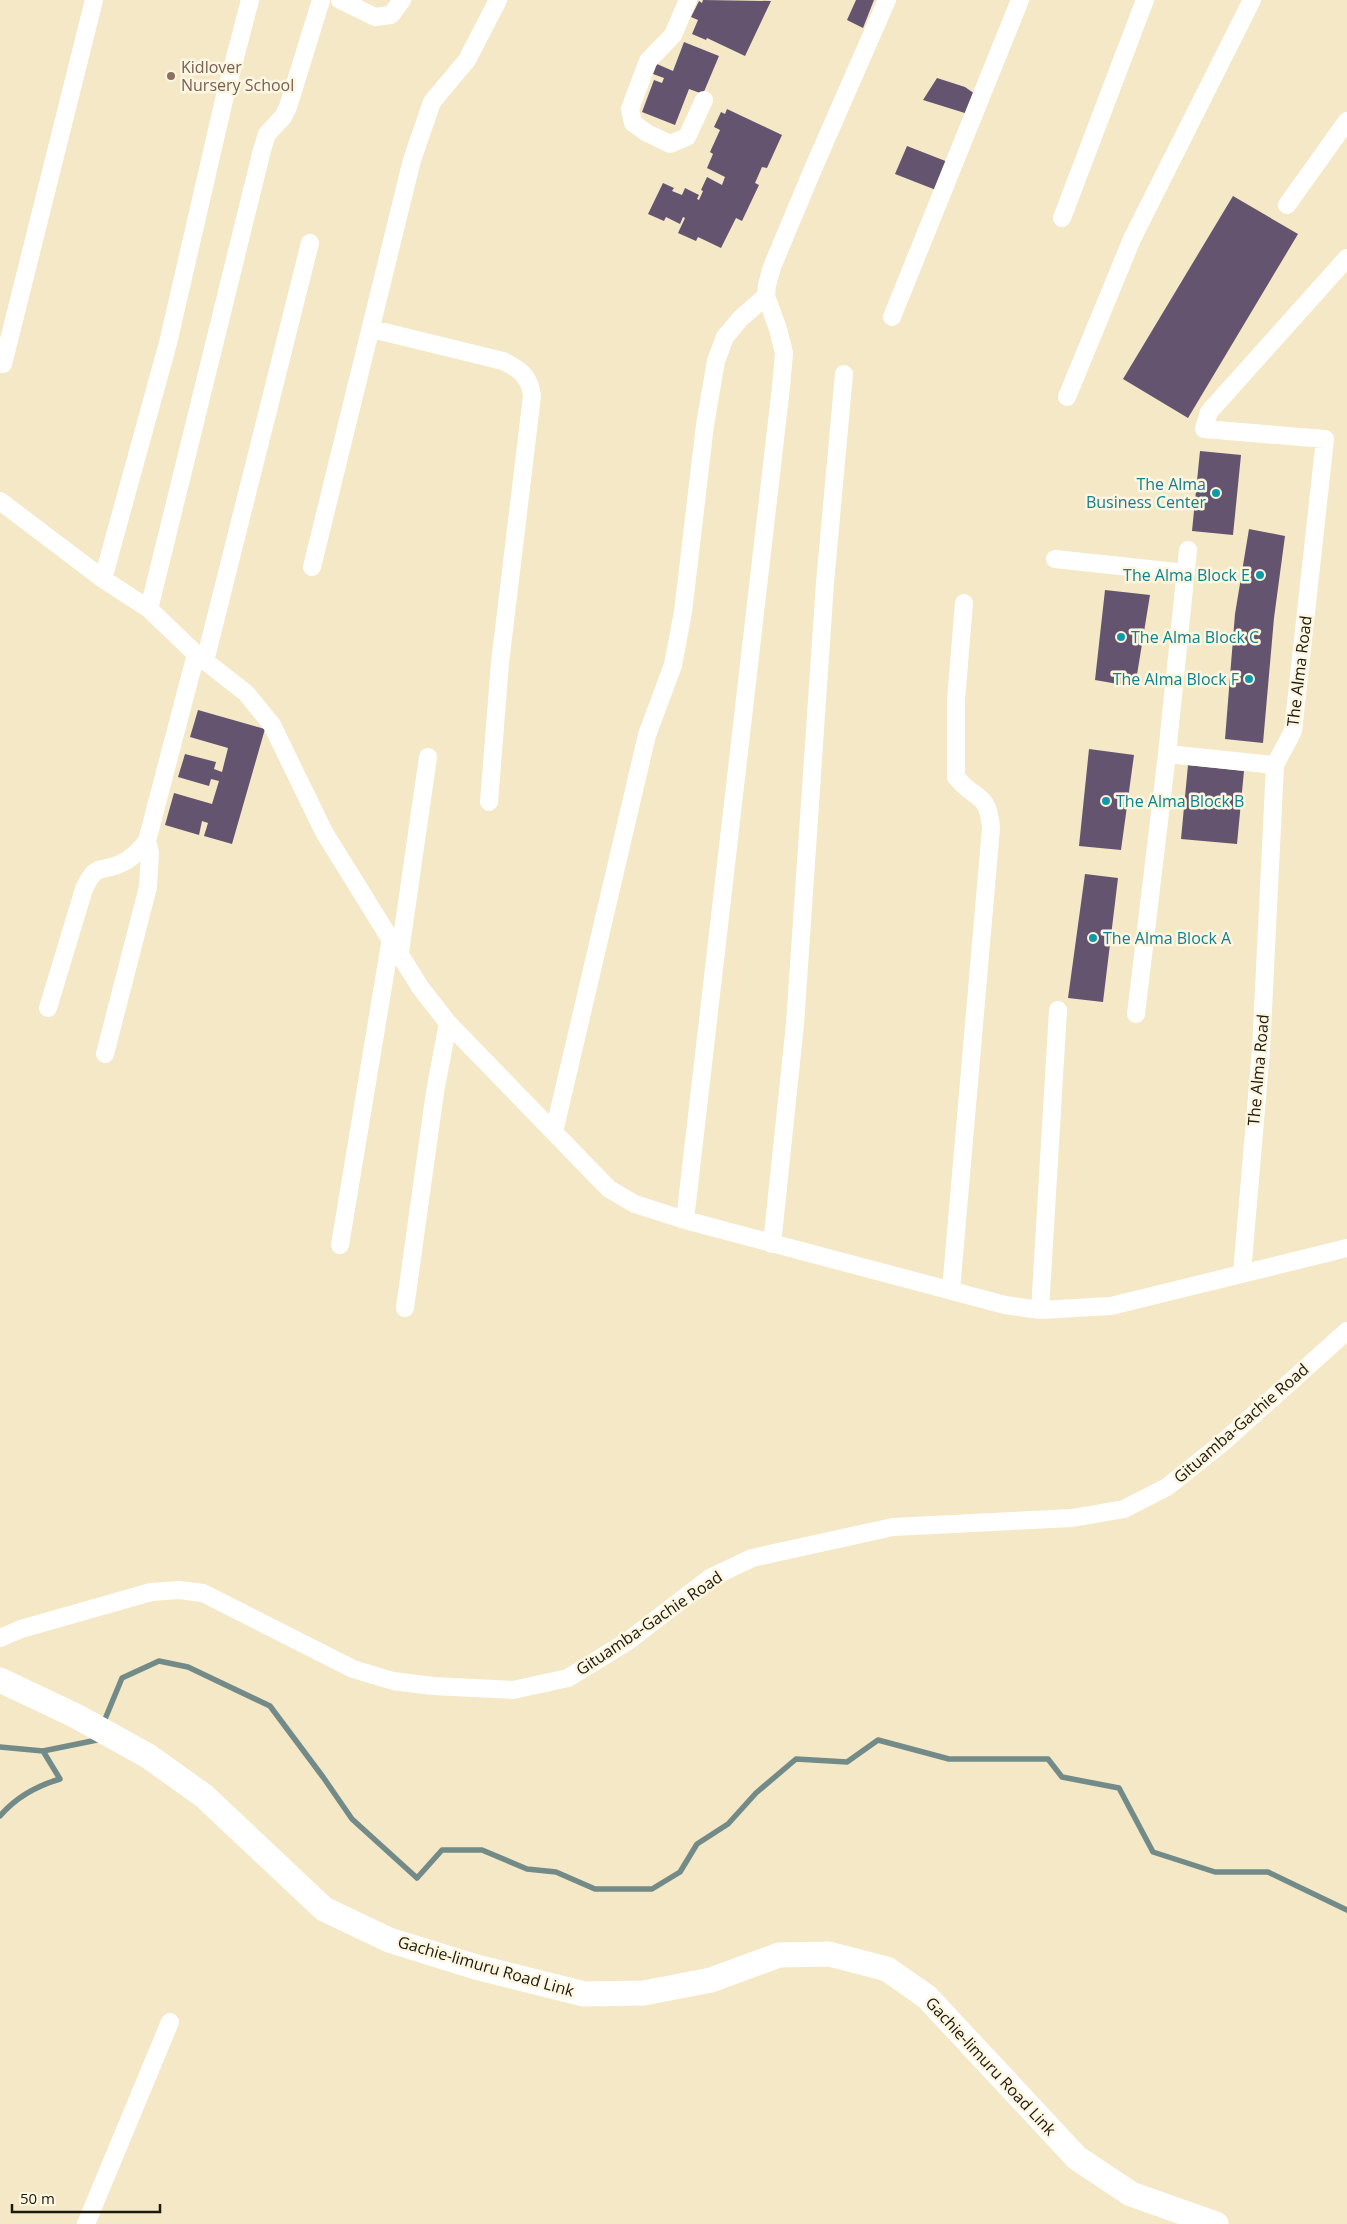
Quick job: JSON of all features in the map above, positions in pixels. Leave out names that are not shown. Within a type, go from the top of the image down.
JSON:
[{"type":"main road","name":"Gachie-limuru Road Link","points":[[0,1680],[113,1736],[148,1756],[204,1796],[324,1908],[389,1940],[476,1967],[584,1994],[644,1993],[701,1982],[780,1955],[829,1954],[887,1970],[927,1997],[1077,2158],[1131,2194],[1216,2224]]},
{"type":"street","points":[[3,364],[94,0]]},
{"type":"street","points":[[103,579],[168,343],[224,100],[250,0]]},
{"type":"street","points":[[149,609],[262,150],[267,134],[283,117],[288,107],[320,0]]},
{"type":"street","points":[[340,0],[375,18],[391,15],[402,0]]},
{"type":"street","points":[[312,567],[412,160],[432,102],[466,60],[498,0]]},
{"type":"street","points":[[688,0],[673,35],[660,51],[648,61],[630,109],[633,123],[647,133],[670,144],[687,137],[704,100]]},
{"type":"street","points":[[685,1220],[784,353],[778,329],[766,296],[767,285],[772,267],[887,0]]},
{"type":"street","points":[[892,316],[1020,0]]},
{"type":"street","points":[[1062,218],[1145,0]]},
{"type":"street","points":[[1067,397],[1132,239],[1252,0]]},
{"type":"street","points":[[1286,205],[1347,120]]},
{"type":"street","points":[[48,1008],[84,889],[91,876],[101,868],[120,864],[137,854],[147,841],[200,657],[310,243]]},
{"type":"street","name":"The Alma Road","points":[[1242,1273],[1262,1050],[1275,765],[1293,731],[1325,439],[1204,429],[1209,412],[1347,258]]},
{"type":"street","points":[[554,1132],[647,734],[673,665],[684,612],[705,425],[716,361],[725,337],[740,318],[766,296]]},
{"type":"street","points":[[372,329],[503,361],[516,367],[531,384],[532,396],[500,663],[489,802]]},
{"type":"street","points":[[772,1244],[795,1024],[820,652],[844,374]]},
{"type":"street","points":[[0,501],[103,579],[149,609],[200,657],[246,693],[272,725],[324,832],[396,945],[420,987],[448,1023],[609,1189],[635,1204],[772,1244],[1005,1304],[1040,1310],[1111,1306],[1347,1248]]},
{"type":"street","points":[[1136,1014],[1167,754],[1188,550]]},
{"type":"street","points":[[1055,559],[1186,573]]},
{"type":"street","points":[[951,1290],[991,828],[990,812],[985,801],[962,785],[956,777],[956,700],[964,603]]},
{"type":"street","points":[[1167,754],[1275,765]]},
{"type":"street","points":[[340,1245],[396,945],[428,757]]},
{"type":"street","points":[[104,1054],[148,887],[150,853],[147,841]]},
{"type":"street","points":[[1040,1310],[1058,1010]]},
{"type":"street","points":[[405,1308],[433,1101],[448,1023]]},
{"type":"street","name":"Gituamba-Gachie Road","points":[[0,1638],[143,1594],[179,1590],[203,1593],[353,1669],[393,1681],[433,1686],[513,1690],[568,1678],[628,1641],[710,1578],[752,1558],[892,1527],[1072,1518],[1124,1509],[1167,1487],[1221,1444],[1347,1331]]},
{"type":"street","points":[[86,2224],[170,2022]]},
{"type":"building","points":[[703,0],[771,1],[745,56],[707,38],[706,40],[692,34],[698,20],[691,17],[699,1],[702,3]]},
{"type":"building","points":[[856,0],[874,0],[863,28],[847,20]]},
{"type":"building","points":[[684,42],[719,56],[703,94],[689,89],[675,125],[642,112],[654,80],[662,83],[664,78],[653,74],[657,64],[673,71]]},
{"type":"building","points":[[937,78],[965,87],[975,94],[968,114],[923,100]]},
{"type":"building","points":[[727,109],[782,135],[767,168],[762,167],[755,183],[759,185],[742,221],[736,218],[721,248],[698,237],[696,241],[678,233],[685,218],[683,217],[680,224],[666,217],[664,221],[648,214],[663,183],[674,188],[672,191],[682,195],[685,188],[699,195],[697,199],[699,200],[707,177],[722,185],[725,177],[707,168],[713,154],[710,152],[720,130],[714,127],[721,112],[725,114]]},
{"type":"building","points":[[907,146],[948,162],[936,190],[895,174]]},
{"type":"building","points":[[1233,196],[1298,234],[1188,418],[1123,379]]},
{"type":"building","name":"The Alma Business Center","points":[[1200,451],[1241,455],[1233,535],[1192,531]]},
{"type":"building","name":"The Alma Block F","points":[[1249,529],[1285,536],[1274,618],[1263,743],[1225,739],[1235,614]]},
{"type":"building","name":"The Alma Block C","points":[[1105,590],[1150,595],[1135,687],[1095,680]]},
{"type":"building","points":[[198,710],[265,729],[232,844],[204,836],[208,823],[202,821],[199,835],[165,825],[174,793],[212,804],[219,781],[211,779],[209,786],[178,777],[185,754],[216,762],[214,769],[222,772],[228,748],[190,737]]},
{"type":"building","name":"The Alma Block B","points":[[1089,749],[1134,755],[1121,850],[1079,846]]},
{"type":"building","points":[[1188,765],[1244,771],[1237,844],[1181,839]]},
{"type":"building","name":"The Alma Block A","points":[[1085,874],[1118,878],[1103,1002],[1068,998]]},
{"type":"waterway","points":[[103,1724],[122,1678],[159,1661],[188,1667],[270,1706],[352,1819],[417,1878],[442,1850],[482,1850],[527,1869],[556,1872],[595,1889],[652,1889],[680,1872],[697,1844],[728,1824],[756,1793],[796,1759],[847,1762],[878,1740],[949,1759],[1048,1759],[1062,1777],[1119,1788],[1153,1852],[1215,1872],[1268,1872],[1347,1910]]},
{"type":"waterway","points":[[0,1816],[27,1793],[60,1779],[43,1751],[97,1740],[99,1735]]},
{"type":"waterway","points":[[0,1747],[43,1751]]},
{"type":"place","name":"Kidlover Nursery School","points":[[171,76]]},
{"type":"place","name":"The Alma Business Center","points":[[1216,493]]},
{"type":"place","name":"The Alma Block E","points":[[1260,575]]},
{"type":"place","name":"The Alma Block C","points":[[1121,637]]},
{"type":"place","name":"The Alma Block F","points":[[1249,679]]},
{"type":"place","name":"The Alma Block B","points":[[1106,801]]},
{"type":"place","name":"The Alma Block A","points":[[1093,938]]}]
